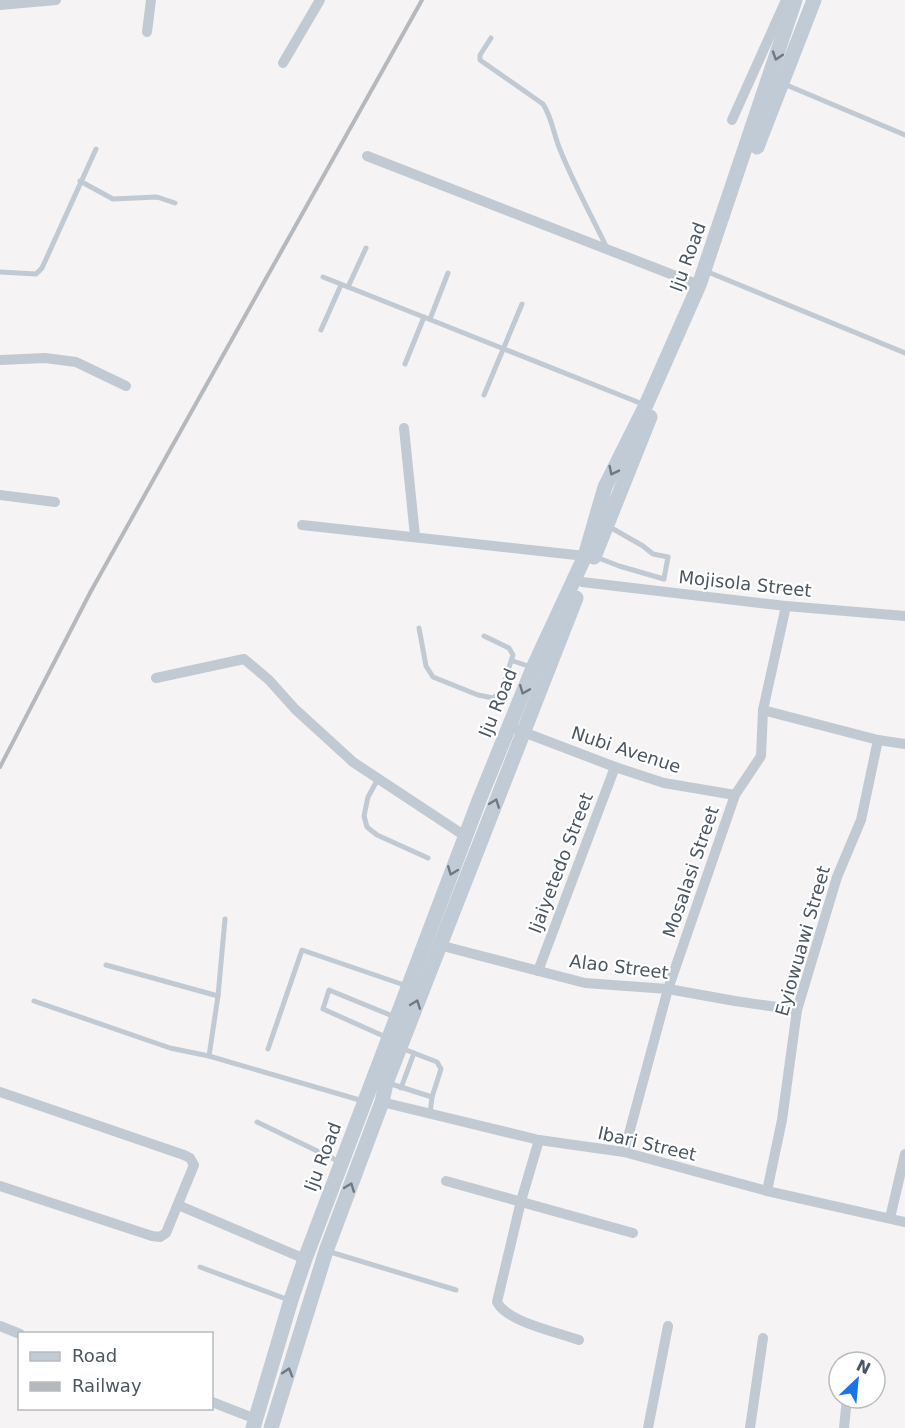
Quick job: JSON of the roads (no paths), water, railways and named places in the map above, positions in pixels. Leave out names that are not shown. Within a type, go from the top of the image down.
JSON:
[{"type":"main road","name":"Iju Road","points":[[254,1423],[305,1259],[365,1101],[439,945],[516,729],[533,668],[606,525],[814,0]]},
{"type":"main road","name":"Iju Road","points":[[271,1428],[326,1251],[382,1102],[394,1043],[396,1018],[465,836],[582,582],[606,487],[646,405],[699,285],[747,149],[788,2]]},
{"type":"street","points":[[0,5],[56,0]]},
{"type":"street","points":[[147,32],[151,0]]},
{"type":"street","points":[[283,63],[320,0]]},
{"type":"street","points":[[732,120],[788,2]]},
{"type":"street","points":[[367,156],[699,285]]},
{"type":"street","points":[[0,360],[45,358],[76,362],[126,386]]},
{"type":"street","points":[[404,428],[415,536]]},
{"type":"street","points":[[0,495],[55,502]]},
{"type":"street","points":[[302,525],[589,556]]},
{"type":"street","name":"Mojisola Street","points":[[582,582],[786,606],[905,616]]},
{"type":"street","name":"Mosalasi Street","points":[[624,1152],[668,988],[735,795],[761,756],[763,710],[786,606]]},
{"type":"street","points":[[156,678],[244,659],[269,680],[295,709],[353,762],[465,836]]},
{"type":"street","points":[[763,710],[878,740],[905,744]]},
{"type":"street","name":"Nubi Avenue","points":[[516,729],[664,783],[735,795]]},
{"type":"street","name":"Eyiowuawi Street","points":[[767,1191],[782,1120],[797,1010],[837,877],[861,820],[878,740]]},
{"type":"street","name":"Ijaiyetedo Street","points":[[538,971],[615,767]]},
{"type":"street","name":"Alao Street","points":[[439,945],[585,983],[668,988],[797,1010]]},
{"type":"street","points":[[0,1092],[184,1155],[190,1158],[194,1165],[166,1233],[160,1237],[0,1186]]},
{"type":"street","name":"Ibari Street","points":[[382,1102],[539,1140],[624,1152],[767,1191],[905,1222]]},
{"type":"street","points":[[539,1140],[520,1201],[497,1302],[501,1309],[516,1318],[579,1340]]},
{"type":"street","points":[[890,1218],[905,1154]]},
{"type":"street","points":[[446,1181],[633,1233]]},
{"type":"street","points":[[178,1205],[305,1259]]},
{"type":"street","points":[[0,1326],[18,1333]]},
{"type":"street","points":[[648,1428],[668,1326]]},
{"type":"street","points":[[750,1428],[763,1338]]},
{"type":"street","points":[[213,1402],[254,1423]]},
{"type":"street","points":[[844,1428],[846,1410]]},
{"type":"lane","points":[[491,38],[480,55],[480,60],[543,104],[548,111],[561,152],[608,251]]},
{"type":"lane","points":[[783,83],[905,135]]},
{"type":"lane","points":[[0,272],[36,274],[42,268],[96,149]]},
{"type":"lane","points":[[80,181],[113,199],[157,197],[175,203]]},
{"type":"lane","points":[[348,287],[366,248]]},
{"type":"lane","points":[[708,272],[905,353]]},
{"type":"lane","points":[[405,364],[448,273]]},
{"type":"lane","points":[[323,277],[646,405]]},
{"type":"lane","points":[[321,330],[341,285]]},
{"type":"lane","points":[[484,395],[522,304]]},
{"type":"lane","points":[[589,556],[664,579],[668,557],[654,554],[606,525]]},
{"type":"lane","points":[[418,628],[425,661],[431,674],[439,681],[490,698],[499,695],[513,661],[513,653],[509,648],[484,636]]},
{"type":"lane","points":[[513,661],[533,668]]},
{"type":"lane","points":[[378,779],[368,797],[364,816],[367,827],[377,835],[428,858]]},
{"type":"lane","points":[[209,1056],[218,996],[225,919]]},
{"type":"lane","points":[[268,1049],[302,950],[408,987]]},
{"type":"lane","points":[[106,966],[218,996]]},
{"type":"lane","points":[[396,1018],[329,990],[323,1009],[437,1062],[441,1069],[432,1097],[430,1114]]},
{"type":"lane","points":[[34,1001],[170,1048],[209,1056],[365,1101]]},
{"type":"lane","points":[[401,1088],[414,1053]]},
{"type":"lane","points":[[386,1083],[432,1097]]},
{"type":"lane","points":[[257,1122],[342,1163]]},
{"type":"lane","points":[[326,1251],[456,1290]]},
{"type":"lane","points":[[200,1267],[291,1300]]},
{"type":"railway","points":[[0,767],[91,591],[422,0]]}]
